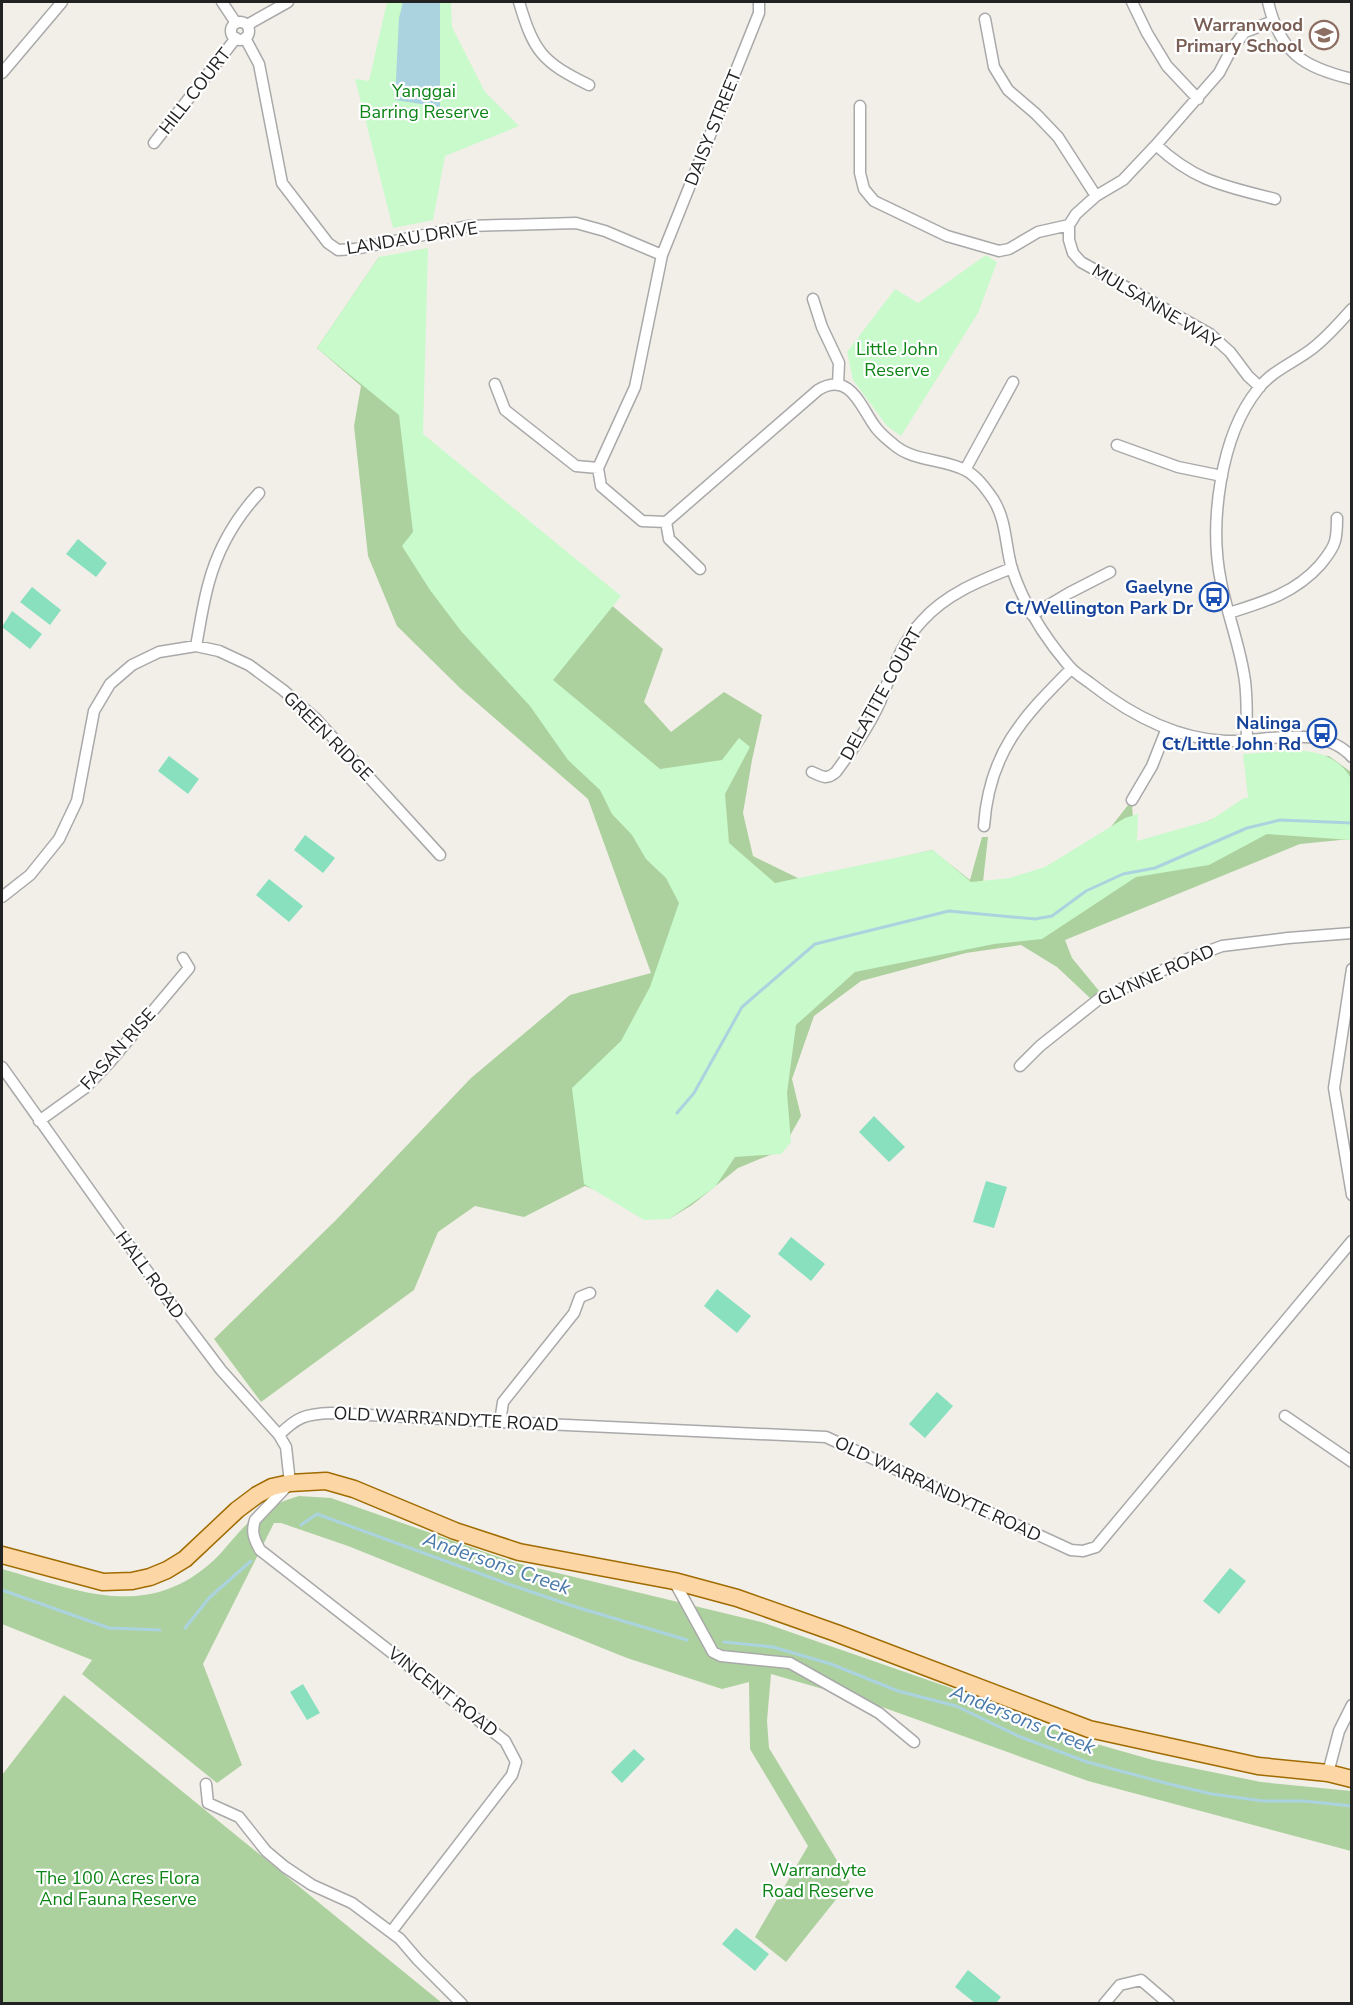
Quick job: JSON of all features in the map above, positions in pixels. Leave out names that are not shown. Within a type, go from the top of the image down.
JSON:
[{"type":"main road","points":[[2,1555],[103,1582],[132,1581],[150,1577],[185,1559],[237,1510],[257,1495],[272,1487],[290,1483],[326,1481],[354,1489],[454,1531],[519,1552],[674,1581],[737,1598],[1089,1729],[1258,1766],[1328,1773],[1352,1779]]},
{"type":"street","points":[[2,73],[62,2]]},
{"type":"street","points":[[222,2],[242,24],[249,33],[240,38],[232,34],[232,29],[242,24],[288,2]]},
{"type":"street","points":[[519,2],[526,27],[536,48],[560,71],[589,85]]},
{"type":"street","name":"DAISY STREET","points":[[662,255],[759,13],[759,2]]},
{"type":"street","points":[[1132,2],[1167,66],[1198,99]]},
{"type":"street","points":[[1268,2],[1273,21],[1282,40],[1302,61],[1324,72],[1352,79]]},
{"type":"street","points":[[985,19],[994,67],[1008,90],[1058,137],[1096,196]]},
{"type":"street","points":[[860,106],[860,173],[864,189],[874,201],[947,236],[999,251],[1009,249],[1038,232],[1069,225],[1076,214],[1096,196],[1123,180],[1198,99],[1219,73],[1231,50],[1245,32],[1273,21]]},
{"type":"street","name":"LANDAU DRIVE","points":[[240,38],[259,64],[282,183],[319,233],[338,250],[355,249],[468,226],[576,223],[605,231],[662,255]]},
{"type":"street","name":"HILL COURT","points":[[154,143],[240,38]]},
{"type":"street","points":[[1156,145],[1176,163],[1197,175],[1217,184],[1275,199]]},
{"type":"street","name":"MULSANNE WAY","points":[[1069,225],[1069,240],[1073,253],[1082,262],[1210,334],[1230,352],[1248,376],[1260,387]]},
{"type":"street","points":[[662,255],[635,387],[598,468],[601,486],[642,521],[666,522],[818,390],[825,386],[838,385],[854,393],[880,433],[897,447],[915,456],[965,470],[981,483],[994,501],[1006,533],[1012,568],[1032,615],[1049,642],[1071,669],[1116,703],[1167,728],[1226,741],[1297,737],[1324,740],[1349,749]]},
{"type":"street","points":[[813,299],[822,327],[839,363],[838,385]]},
{"type":"street","points":[[1247,739],[1245,678],[1216,554],[1217,515],[1222,476],[1235,431],[1247,403],[1275,372],[1309,352],[1352,309]]},
{"type":"street","points":[[965,470],[1013,382]]},
{"type":"street","points":[[495,384],[505,410],[576,466],[598,468]]},
{"type":"street","points":[[1117,445],[1178,467],[1222,476]]},
{"type":"street","points":[[2,897],[30,875],[60,839],[78,801],[94,711],[110,684],[132,665],[159,652],[196,646],[209,581],[222,549],[246,508],[259,493]]},
{"type":"street","points":[[1229,613],[1289,592],[1309,577],[1324,560],[1335,541],[1337,518]]},
{"type":"street","points":[[666,522],[669,539],[700,569]]},
{"type":"street","name":"DELATITE COURT","points":[[812,772],[822,777],[830,777],[836,772],[870,721],[880,702],[893,666],[921,621],[947,599],[978,581],[1012,568]]},
{"type":"street","points":[[1032,615],[1110,572]]},
{"type":"street","name":"GREEN RIDGE","points":[[196,646],[219,651],[249,665],[283,690],[316,719],[440,855]]},
{"type":"street","points":[[984,826],[986,803],[997,764],[1007,743],[1023,719],[1071,669]]},
{"type":"street","points":[[1132,800],[1152,766],[1167,728]]},
{"type":"street","name":"GLYNNE ROAD","points":[[1020,1066],[1055,1033],[1099,999],[1190,958],[1222,946],[1352,933]]},
{"type":"street","name":"FASAN RISE","points":[[39,1120],[85,1088],[194,969],[183,958]]},
{"type":"street","points":[[1352,969],[1334,1089],[1352,1195]]},
{"type":"street","name":"HALL ROAD","points":[[2,1067],[165,1296],[246,1400],[279,1435],[286,1447],[290,1483]]},
{"type":"street","name":"OLD WARRANDYTE ROAD","points":[[279,1435],[300,1417],[331,1413],[826,1437],[1071,1550],[1083,1551],[1096,1547],[1352,1241]]},
{"type":"street","points":[[500,1422],[503,1402],[574,1313],[581,1294]]},
{"type":"street","points":[[1285,1416],[1352,1462]]},
{"type":"street","name":"VINCENT ROAD","points":[[290,1483],[255,1520],[253,1536],[260,1550],[505,1741],[516,1762],[512,1775],[392,1932]]},
{"type":"street","points":[[674,1581],[713,1652],[721,1656],[790,1663],[879,1713],[914,1742]]},
{"type":"street","points":[[1328,1773],[1339,1731],[1352,1705]]},
{"type":"street","points":[[206,1784],[208,1803],[239,1817],[266,1851],[285,1867],[312,1885],[352,1903],[392,1932],[462,2004]]},
{"type":"street","points":[[1104,2004],[1120,1985],[1141,1980],[1169,2004]]},
{"type":"green space","name":"Yanggai Barring Reserve","points":[[387,2],[451,2],[452,27],[485,92],[519,126],[445,156],[433,220],[393,228],[355,79],[369,81]]},
{"type":"green space","points":[[428,248],[423,434],[621,596],[553,680],[660,769],[722,760],[739,738],[750,747],[725,794],[729,843],[775,883],[933,850],[971,882],[1010,878],[1045,867],[1125,818],[1138,814],[1137,841],[1211,820],[1244,798],[1248,798],[1243,754],[1273,751],[1318,753],[1331,758],[1343,767],[1352,780],[1351,840],[1267,834],[1209,865],[1136,877],[1042,939],[994,944],[855,972],[796,1025],[787,1093],[791,1142],[781,1154],[735,1157],[715,1187],[669,1219],[644,1220],[584,1184],[572,1088],[621,1041],[650,987],[679,903],[666,878],[646,859],[632,835],[612,814],[600,790],[568,760],[530,706],[461,631],[430,590],[402,546],[413,532],[399,415],[317,348],[379,257]]},
{"type":"green space","name":"Little John Reserve","points":[[986,255],[997,262],[978,313],[901,436],[887,426],[853,380],[847,352],[895,289],[918,303]]},
{"type":"green space","points":[[379,257],[420,436],[663,649],[644,702],[671,732],[724,692],[762,715],[743,813],[753,856],[802,880],[932,850],[970,880],[982,837],[988,837],[983,882],[1029,882],[1100,841],[1128,805],[1132,806],[1136,851],[1263,798],[1260,753],[1329,756],[1351,772],[1351,839],[1300,844],[1065,940],[1072,958],[1100,992],[1090,998],[1057,967],[1021,945],[966,953],[861,981],[814,1016],[792,1079],[801,1116],[782,1150],[738,1168],[692,1205],[669,1219],[585,1186],[524,1217],[475,1206],[438,1232],[414,1290],[261,1402],[214,1339],[336,1220],[471,1078],[570,995],[651,973],[588,799],[461,689],[397,626],[368,556],[354,426],[361,386],[317,348]]},
{"type":"green space","points":[[78,539],[107,563],[96,577],[66,554]]},
{"type":"green space","points":[[32,587],[61,610],[50,625],[20,602]]},
{"type":"green space","points":[[12,611],[42,634],[30,649],[2,627]]},
{"type":"green space","points":[[169,756],[199,779],[188,794],[158,771]]},
{"type":"green space","points":[[305,835],[335,858],[323,873],[294,850]]},
{"type":"green space","points":[[269,879],[303,906],[289,922],[256,895]]},
{"type":"green space","points":[[874,1116],[905,1147],[889,1162],[859,1132]]},
{"type":"green space","points":[[986,1181],[1007,1187],[994,1228],[973,1222]]},
{"type":"green space","points":[[791,1237],[825,1264],[811,1281],[778,1254]]},
{"type":"green space","points":[[717,1289],[751,1316],[737,1333],[704,1306]]},
{"type":"green space","points":[[937,1392],[953,1406],[925,1438],[909,1424]]},
{"type":"green space","name":"Warrandyte Road Reserve","points":[[299,1496],[331,1498],[516,1563],[761,1622],[948,1687],[1072,1737],[1153,1760],[1261,1782],[1351,1791],[1351,1851],[1088,1781],[868,1702],[771,1674],[767,1721],[769,1748],[850,1882],[786,1962],[755,1937],[808,1846],[750,1749],[749,1682],[722,1689],[627,1658],[348,1546],[281,1523],[274,1523],[203,1664],[242,1765],[217,1783],[82,1674],[92,1660],[2,1624],[2,1569],[84,1592],[110,1596],[137,1596],[162,1591],[188,1580],[213,1561],[252,1519],[278,1504]]},
{"type":"green space","points":[[1230,1568],[1246,1581],[1219,1614],[1203,1601]]},
{"type":"green space","points":[[303,1684],[320,1713],[307,1720],[290,1692]]},
{"type":"green space","name":"The 100 Acres Flora And Fauna Reserve","points":[[64,1695],[442,2003],[2,2003],[2,1775]]},
{"type":"green space","points":[[634,1749],[645,1759],[622,1783],[611,1772]]},
{"type":"green space","points":[[736,1928],[769,1954],[755,1971],[722,1944]]},
{"type":"green space","points":[[968,1970],[1001,1997],[996,2003],[975,2003],[955,1987]]},
{"type":"water","points":[[403,2],[440,2],[440,107],[395,100],[399,18]]},
{"type":"waterway","points":[[677,1113],[694,1093],[742,1007],[815,944],[949,911],[1035,919],[1052,916],[1086,891],[1123,874],[1155,868],[1247,828],[1280,820],[1352,823]]},
{"type":"waterway","name":"Andersons Creek","points":[[301,1525],[317,1514],[511,1585],[687,1640]]},
{"type":"waterway","name":"Andersons Creek","points":[[185,1628],[210,1597],[251,1561]]},
{"type":"waterway","name":"Andersons Creek","points":[[2,1590],[109,1628],[160,1630]]},
{"type":"waterway","name":"Andersons Creek","points":[[724,1642],[773,1647],[831,1664],[898,1691],[956,1706],[1018,1736],[1087,1762],[1169,1784],[1212,1794],[1263,1801],[1304,1801],[1352,1806]]},
{"type":"place","name":"Warranwood Primary School","points":[[1324,35]]},
{"type":"place","name":"Gaelyne Ct/Wellington Park Dr","points":[[1214,597]]},
{"type":"place","name":"Nalinga Ct/Little John Rd","points":[[1322,733]]}]
